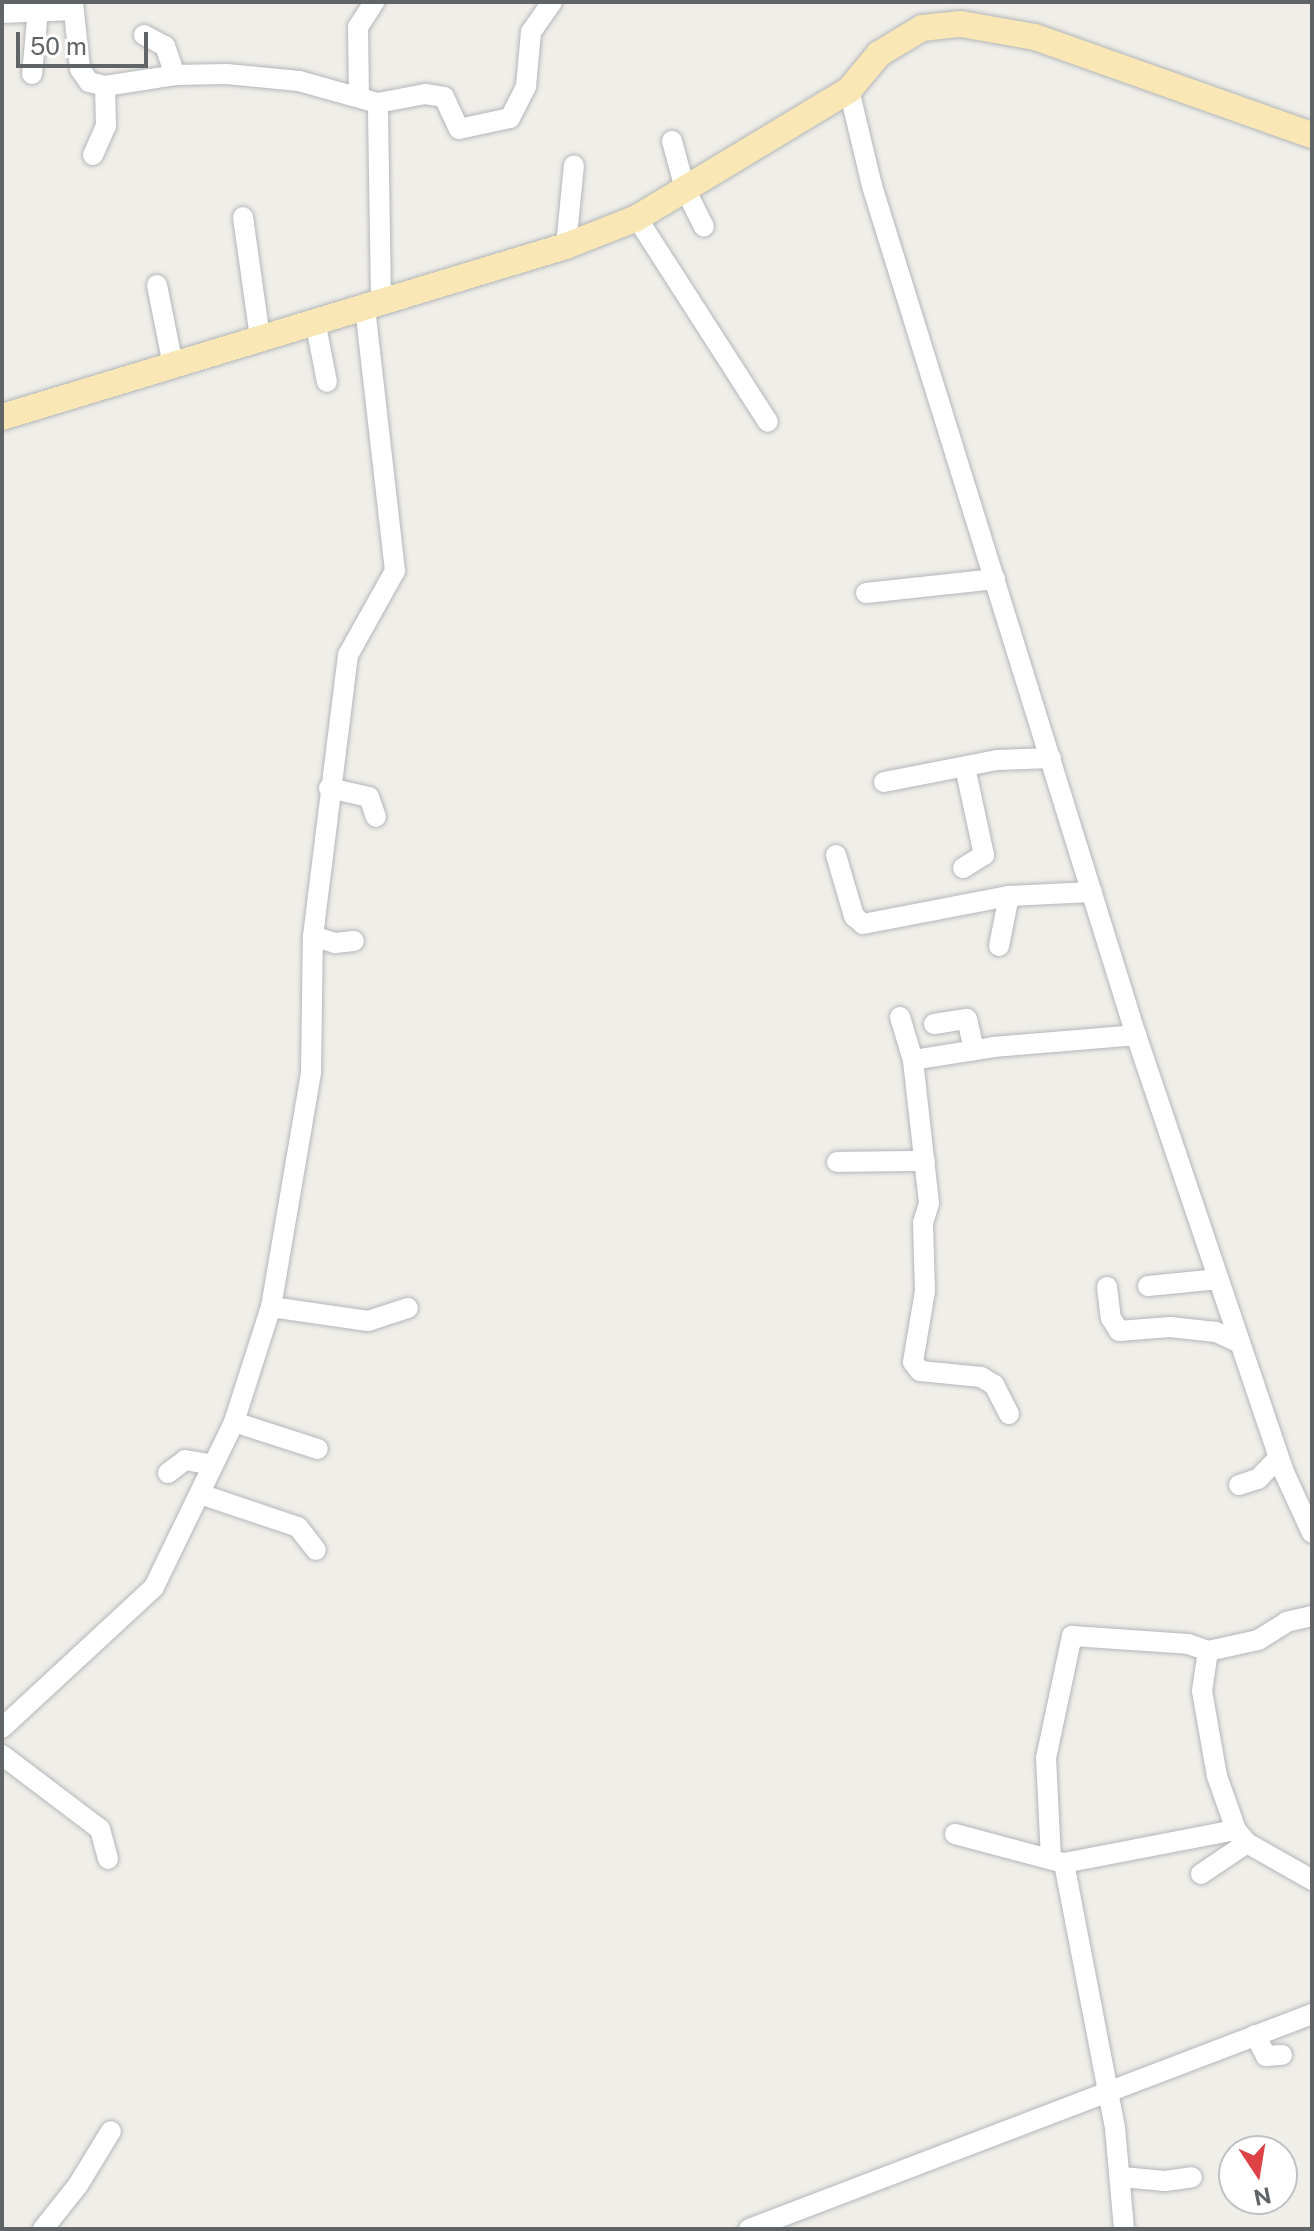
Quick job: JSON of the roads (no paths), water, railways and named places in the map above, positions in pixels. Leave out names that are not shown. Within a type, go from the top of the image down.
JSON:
[{"type":"main road","points":[[2,417],[566,246],[637,218],[849,90],[879,54],[922,28],[942,25],[1002,29],[1130,67],[1222,105],[1312,135]]},
{"type":"street","points":[[2,1728],[147,1596],[234,1422],[271,1307],[311,1072],[313,936],[329,788],[346,705],[348,655],[395,571],[373,303],[368,100],[358,27],[374,2]]},
{"type":"street","points":[[2,13],[73,6],[80,69],[89,82],[105,86],[175,75],[299,81],[368,100],[425,94],[444,97],[459,129],[510,118],[526,86],[531,32],[552,2]]},
{"type":"street","points":[[32,74],[38,11]]},
{"type":"street","points":[[144,35],[165,46],[175,75]]},
{"type":"street","points":[[93,155],[106,126],[105,86]]},
{"type":"street","points":[[849,90],[872,186],[1136,1035],[1278,1458],[1312,1533]]},
{"type":"street","points":[[672,141],[685,189],[704,227]]},
{"type":"street","points":[[566,246],[574,165]]},
{"type":"street","points":[[243,217],[260,338]]},
{"type":"street","points":[[637,218],[768,422]]},
{"type":"street","points":[[157,285],[173,365]]},
{"type":"street","points":[[315,321],[327,382]]},
{"type":"street","points":[[866,593],[995,579]]},
{"type":"street","points":[[884,782],[965,767],[1051,758]]},
{"type":"street","points":[[963,868],[984,855],[965,767]]},
{"type":"street","points":[[329,788],[369,797],[376,817]]},
{"type":"street","points":[[836,855],[857,923],[1009,896],[1092,892]]},
{"type":"street","points":[[999,946],[1009,896]]},
{"type":"street","points":[[313,936],[335,943],[354,941]]},
{"type":"street","points":[[900,1017],[913,1060],[929,1203],[923,1223],[925,1291],[913,1362],[920,1371],[981,1377],[994,1385],[1009,1414]]},
{"type":"street","points":[[934,1024],[967,1019],[974,1050]]},
{"type":"street","points":[[913,1060],[974,1050],[1136,1035]]},
{"type":"street","points":[[837,1162],[925,1161]]},
{"type":"street","points":[[1148,1286],[1219,1279]]},
{"type":"street","points":[[1107,1287],[1111,1318],[1119,1331],[1170,1327],[1216,1332],[1240,1343]]},
{"type":"street","points":[[271,1307],[368,1321],[408,1308]]},
{"type":"street","points":[[234,1422],[318,1449]]},
{"type":"street","points":[[1239,1485],[1258,1479],[1278,1458]]},
{"type":"street","points":[[168,1473],[185,1460],[212,1465]]},
{"type":"street","points":[[200,1494],[298,1527],[316,1550]]},
{"type":"street","points":[[1124,2229],[1122,2177],[1057,1861],[1046,1758],[1072,1636],[1188,1644],[1208,1651],[1258,1640],[1287,1622],[1312,1616]]},
{"type":"street","points":[[1208,1651],[1202,1691],[1217,1776],[1241,1837],[1312,1880]]},
{"type":"street","points":[[2,1755],[100,1829],[108,1859]]},
{"type":"street","points":[[955,1834],[1057,1861],[1241,1837]]},
{"type":"street","points":[[1201,1874],[1241,1837]]},
{"type":"street","points":[[749,2229],[1106,2090],[1312,2014]]},
{"type":"street","points":[[1255,2035],[1266,2056],[1282,2055]]},
{"type":"street","points":[[43,2229],[78,2185],[111,2131]]},
{"type":"street","points":[[1122,2177],[1192,2177]]}]
